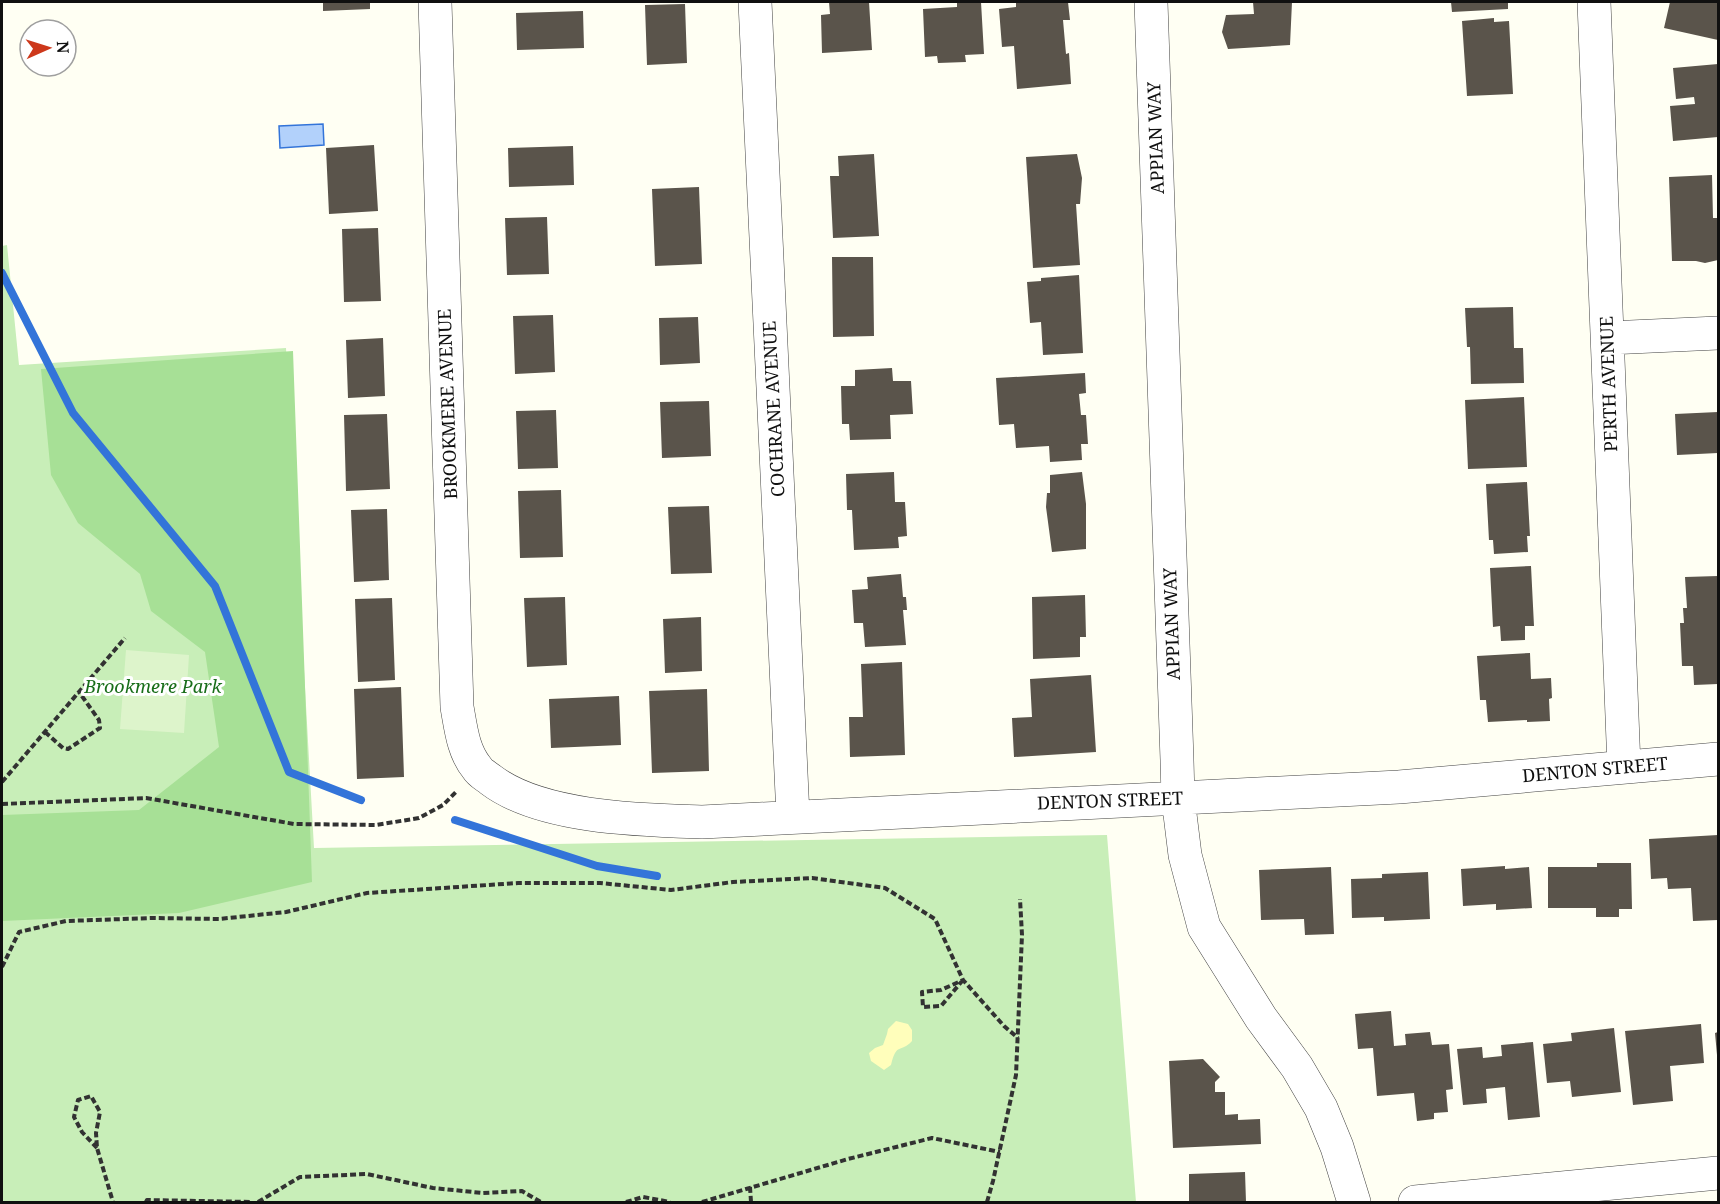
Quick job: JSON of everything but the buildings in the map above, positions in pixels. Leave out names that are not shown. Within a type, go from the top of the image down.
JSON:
[{"type":"street","name":"BROOKMERE AVENUE","points":[[435,2],[457,707],[465,747],[473,762],[478,770],[504,790]]},
{"type":"street","name":"COCHRANE AVENUE","points":[[755,2],[793,816]]},
{"type":"street","name":"APPIAN WAY","points":[[1151,2],[1178,798],[1185,855],[1204,927],[1261,1018],[1297,1067],[1321,1108],[1337,1147],[1354,1203]]},
{"type":"street","name":"PERTH AVENUE","points":[[1594,2],[1624,767]]},
{"type":"street","points":[[1608,338],[1719,333]]},
{"type":"street","name":"DENTON STREET","points":[[504,790],[548,805],[608,816],[702,822],[1399,787],[1719,759]]},
{"type":"street","points":[[1415,1203],[1719,1173]]},
{"type":"path","points":[[2,782],[125,638]]},
{"type":"path","points":[[45,732],[63,748],[68,749],[100,728],[99,720],[79,692]]},
{"type":"path","points":[[2,804],[146,798],[294,824],[376,825],[419,818],[443,805],[459,789]]},
{"type":"path","points":[[2,967],[19,932],[66,921],[153,918],[219,919],[286,912],[367,893],[518,883],[600,883],[671,890],[734,882],[812,878],[885,888],[935,919],[963,980],[1004,1026],[1018,1038]]},
{"type":"path","points":[[987,1203],[1016,1075],[1022,935],[1020,899]]},
{"type":"path","points":[[963,980],[941,1006],[923,1007],[922,992],[941,990],[963,980]]},
{"type":"path","points":[[98,1148],[82,1132],[74,1117],[78,1100],[91,1096],[100,1112],[96,1133],[112,1203]]},
{"type":"path","points":[[702,1203],[848,1159],[932,1138],[1000,1152]]},
{"type":"path","points":[[258,1203],[300,1177],[367,1174],[433,1188],[483,1193],[522,1191],[541,1203]]},
{"type":"path","points":[[750,1187],[751,1203]]},
{"type":"path","points":[[626,1203],[643,1197],[670,1203]]},
{"type":"path","points":[[146,1203],[147,1200],[252,1203]]},
{"type":"green space","name":"Brookmere Park","points":[[7,245],[19,365],[286,348],[314,848],[1107,835],[1136,1202],[2,1202],[2,246]]},
{"type":"green space","points":[[293,351],[312,882],[179,913],[2,921],[2,815],[139,810],[219,747],[205,652],[151,611],[140,574],[78,523],[51,475],[41,369]]},
{"type":"green space","name":"Brookmere Park","points":[[126,650],[189,655],[184,733],[120,729]]},
{"type":"sand","points":[[896,1021],[908,1024],[912,1030],[912,1041],[897,1050],[891,1065],[884,1070],[871,1061],[869,1053],[883,1045],[888,1029]]},
{"type":"water","points":[[323,124],[324,145],[280,148],[279,126]]},
{"type":"waterway","points":[[2,273],[73,413],[215,586],[289,772],[361,800]]},
{"type":"waterway","points":[[455,820],[597,866],[657,876]]}]
